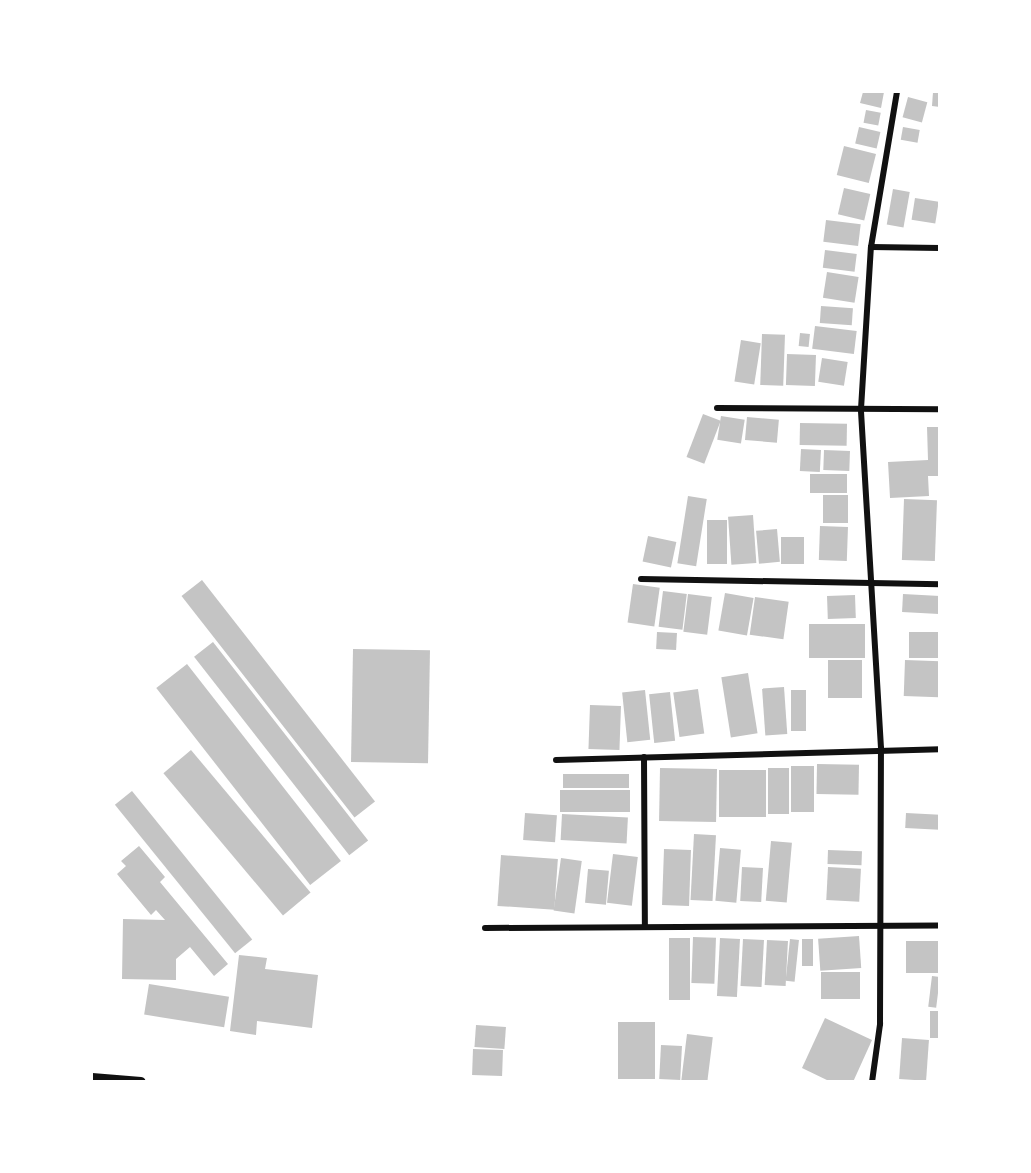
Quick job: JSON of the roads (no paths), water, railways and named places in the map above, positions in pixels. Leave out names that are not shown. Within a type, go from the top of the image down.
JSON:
[{"type":"street","points":[[872,1082],[880,1024],[882,926],[880,748],[861,409],[871,247],[897,92]]},
{"type":"street","points":[[871,247],[939,248]]},
{"type":"street","points":[[717,408],[939,409]]},
{"type":"street","points":[[640,579],[939,584]]},
{"type":"street","points":[[556,760],[880,748],[939,749]]},
{"type":"street","points":[[644,757],[645,927]]},
{"type":"street","points":[[485,928],[939,926]]},
{"type":"street","points":[[92,1078],[141,1082]]}]
